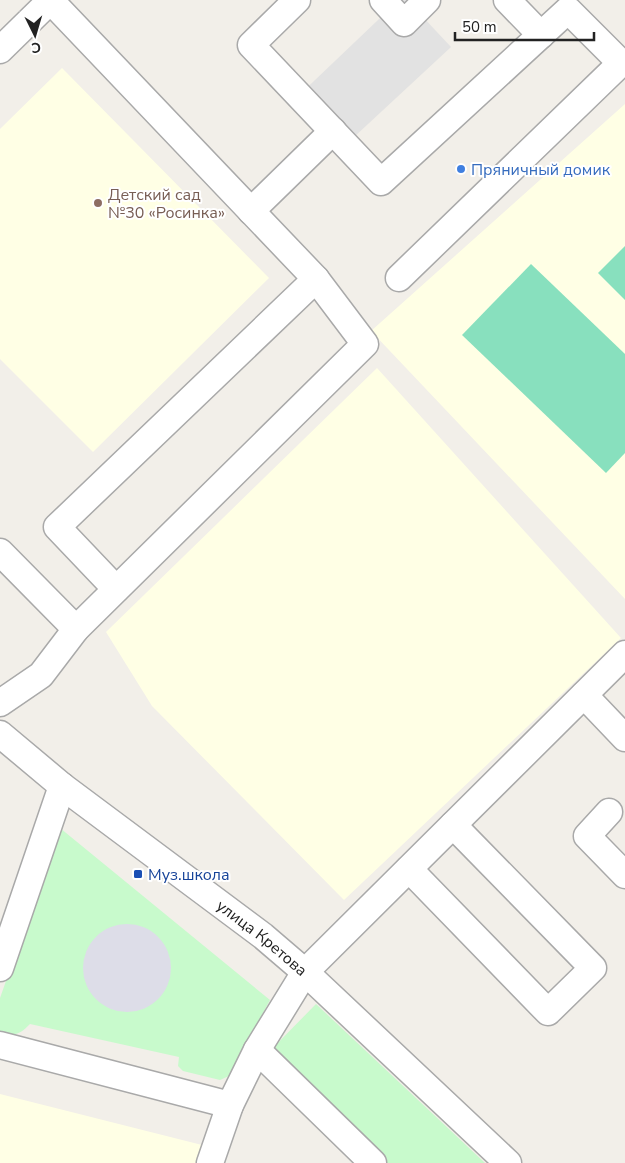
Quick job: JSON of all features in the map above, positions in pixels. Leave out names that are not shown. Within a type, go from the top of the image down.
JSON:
[{"type":"street","points":[[0,50],[50,0],[316,279],[365,344],[76,629],[41,675],[0,702]]},
{"type":"street","points":[[297,0],[252,45],[381,182],[568,10],[623,63],[399,278]]},
{"type":"street","points":[[383,0],[404,23],[427,0]]},
{"type":"street","points":[[507,0],[541,34]]},
{"type":"street","points":[[250,210],[332,131]]},
{"type":"street","points":[[116,589],[57,527],[316,279]]},
{"type":"street","points":[[0,552],[76,629]]},
{"type":"street","points":[[210,1163],[230,1105],[257,1050],[305,972],[625,654]]},
{"type":"street","points":[[584,695],[625,738]]},
{"type":"street","name":"улица Кретова","points":[[0,734],[62,786],[263,936],[305,972],[508,1163]]},
{"type":"street","points":[[0,968],[62,786]]},
{"type":"street","points":[[609,812],[587,836],[625,875]]},
{"type":"street","points":[[409,869],[548,1012],[593,968],[453,825]]},
{"type":"street","points":[[0,1045],[230,1105]]},
{"type":"street","points":[[257,1050],[373,1163]]},
{"type":"shaded area","points":[[399,0],[407,0],[451,47],[340,150],[292,102]]},
{"type":"shaded area","name":"Детский сад №30 «Росинка»","points":[[62,68],[269,278],[93,452],[0,359],[0,129]]},
{"type":"shaded area","points":[[625,104],[625,599],[371,331]]},
{"type":"shaded area","points":[[377,368],[621,638],[344,900],[152,706],[106,632]]},
{"type":"shaded area","points":[[127,924],[144,928],[158,937],[167,951],[171,968],[167,985],[158,999],[144,1008],[127,1012],[110,1008],[96,999],[87,985],[83,968],[87,951],[96,937],[110,928]]},
{"type":"shaded area","points":[[0,1094],[206,1146],[199,1163],[0,1163]]},
{"type":"green space","points":[[625,246],[625,300],[598,273]]},
{"type":"green space","points":[[531,264],[625,354],[625,453],[606,473],[462,335]]},
{"type":"green space","points":[[60,828],[270,1000],[229,1076],[220,1080],[183,1071],[178,1066],[179,1057],[30,1024],[16,1034],[0,1031],[0,998]]},
{"type":"green space","points":[[316,1004],[485,1163],[385,1163],[268,1053]]},
{"type":"place","name":"Пряничный домик","points":[[461,169]]},
{"type":"place","name":"Детский сад №30 «Росинка»","points":[[98,203]]},
{"type":"place","name":"Муз.школа","points":[[138,874]]}]
